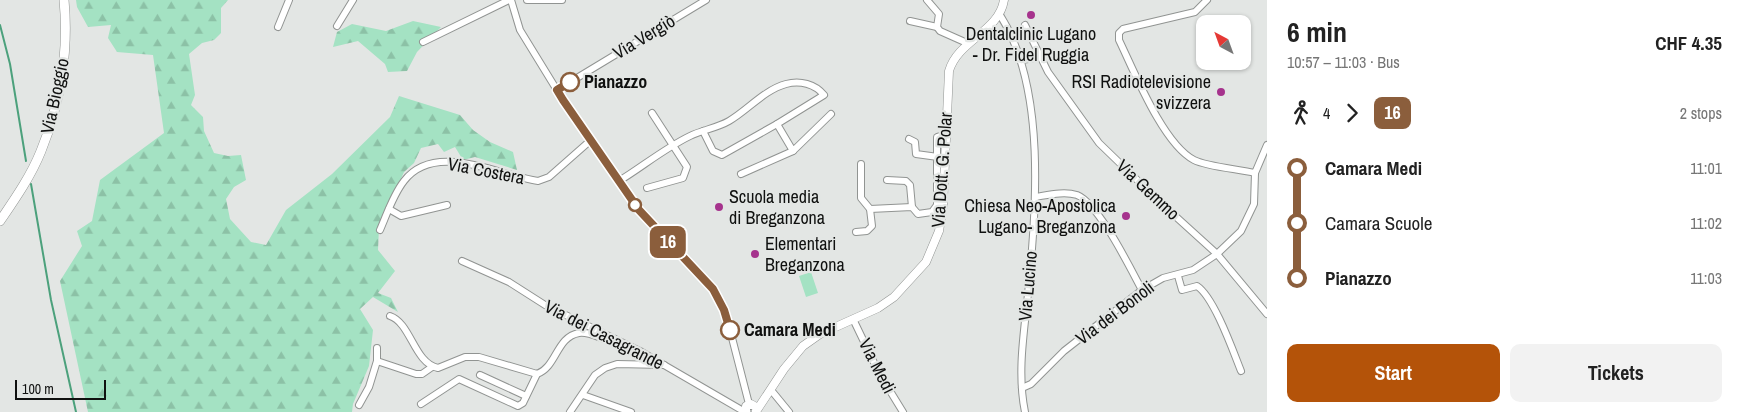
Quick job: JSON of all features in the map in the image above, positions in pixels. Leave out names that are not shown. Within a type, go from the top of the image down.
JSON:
[{"type":"main road","name":"Via Bioggio","points":[[0,221],[23,186],[41,151],[58,97],[65,51],[64,0]]},
{"type":"street","points":[[278,27],[289,0]]},
{"type":"street","points":[[336,26],[353,0]]},
{"type":"street","points":[[422,42],[510,0],[520,30],[557,90],[619,181],[656,230],[701,274],[713,289],[724,310],[730,330],[747,409],[755,405],[757,411]]},
{"type":"street","points":[[526,0],[562,0]]},
{"type":"street","name":"Via Vergiò","points":[[557,90],[706,0]]},
{"type":"street","points":[[927,0],[939,14],[938,27]]},
{"type":"street","points":[[1000,15],[1004,0]]},
{"type":"street","points":[[1207,0],[1195,12],[1123,28],[1119,33],[1119,40],[1154,110],[1181,151],[1195,161],[1255,173],[1267,145]]},
{"type":"street","name":"Via Dott. G. Polar","points":[[757,411],[784,369],[803,346],[820,334],[878,308],[894,297],[923,267],[939,231],[943,206],[949,71],[952,59],[967,43],[1000,15]]},
{"type":"street","name":"Via Lucino","points":[[1000,15],[1022,60],[1032,116],[1035,197],[1022,357],[1022,388],[1025,412]]},
{"type":"street","points":[[910,21],[938,27],[944,34],[967,43]]},
{"type":"street","name":"Via Gemmo","points":[[1025,26],[1048,72],[1098,143],[1163,206],[1217,254],[1267,314]]},
{"type":"street","points":[[1022,60],[1040,57]]},
{"type":"street","points":[[619,181],[674,146],[703,131],[729,121],[772,89],[796,82],[818,88],[824,95],[722,155],[713,151],[703,131]]},
{"type":"street","points":[[647,188],[683,178],[687,167],[652,113]]},
{"type":"street","points":[[740,174],[793,151],[831,114]]},
{"type":"street","points":[[777,124],[793,151]]},
{"type":"street","points":[[887,180],[906,181],[910,185],[912,207],[918,214],[935,210],[938,157],[937,137],[946,134]]},
{"type":"street","points":[[909,139],[915,142],[916,154],[938,157]]},
{"type":"street","name":"Via Costera","points":[[380,230],[403,182],[420,166],[451,161],[538,181],[549,177],[591,140]]},
{"type":"street","points":[[856,232],[867,231],[872,226],[870,209],[861,198],[861,164]]},
{"type":"street","name":"Via dei Bonoli","points":[[1022,388],[1031,384],[1064,351],[1142,290],[1163,278],[1178,276],[1193,270],[1217,254],[1241,231],[1248,221],[1254,204],[1255,173]]},
{"type":"street","points":[[1035,197],[1072,194],[1086,201],[1112,236],[1142,290]]},
{"type":"street","points":[[390,209],[401,216],[447,205]]},
{"type":"street","points":[[870,209],[912,207]]},
{"type":"street","name":"Via dei Casagrande","points":[[462,261],[508,282],[545,305],[619,340],[747,409]]},
{"type":"street","points":[[1178,276],[1182,290],[1198,286],[1204,293],[1216,314],[1241,371]]},
{"type":"street","points":[[390,316],[395,318],[405,329],[407,336],[432,367],[438,368],[465,357],[479,358],[537,374]]},
{"type":"street","name":"Via Medi","points":[[853,319],[879,373],[903,412]]},
{"type":"street","points":[[421,404],[459,378],[518,406],[522,403],[537,374],[550,365],[559,348],[572,336],[580,333],[604,341],[619,340]]},
{"type":"street","points":[[359,405],[368,387],[377,361],[377,348]]},
{"type":"street","points":[[377,361],[416,374],[422,374],[432,367]]},
{"type":"street","points":[[570,412],[595,375],[612,365],[664,365]]},
{"type":"street","points":[[480,375],[526,396]]},
{"type":"street","points":[[771,390],[789,412]]},
{"type":"street","points":[[583,394],[632,412]]},
{"type":"street","points":[[1018,412],[1023,403]]},
{"type":"green space","points":[[76,0],[228,0],[221,8],[221,33],[214,40],[202,43],[189,54],[195,95],[191,105],[203,117],[204,131],[214,153],[228,156],[241,155],[246,180],[234,187],[226,199],[230,219],[251,242],[266,245],[286,210],[332,174],[390,117],[399,96],[460,115],[473,130],[490,142],[513,152],[517,170],[475,157],[463,160],[455,147],[444,152],[438,144],[421,148],[414,163],[404,172],[379,227],[378,250],[395,271],[378,293],[391,298],[398,312],[373,297],[360,309],[373,330],[369,366],[353,404],[352,412],[88,412],[60,281],[82,246],[77,231],[92,221],[100,180],[164,133],[153,55],[117,52],[108,38],[111,25],[88,27],[77,7]]},
{"type":"green space","points":[[413,21],[441,27],[417,52],[407,71],[388,72],[385,64],[358,41],[333,47],[337,32],[352,24],[386,31]]},
{"type":"green space","points":[[811,272],[818,293],[806,297],[799,276]]},
{"type":"waterway","points":[[0,25],[10,64],[26,161]]},
{"type":"waterway","points":[[31,184],[51,300],[76,412]]},
{"type":"bus line","name":"16","points":[[570,82],[557,90],[563,100],[639,210],[713,289],[724,310],[730,330]]},
{"type":"place","name":"Dentalclinic Lugano - Dr. Fidel Ruggia","points":[[1031,15]]},
{"type":"place","name":"Pianazzo","points":[[570,82]]},
{"type":"place","name":"RSI Radiotelevisione svizzera","points":[[1221,92]]},
{"type":"place","name":"Scuola media di Breganzona","points":[[719,207]]},
{"type":"place","name":"Chiesa Neo-Apostolica Lugano- Breganzona","points":[[1126,216]]},
{"type":"place","name":"Elementari Breganzona","points":[[755,254]]},
{"type":"place","name":"Camara Medi","points":[[730,330]]}]
